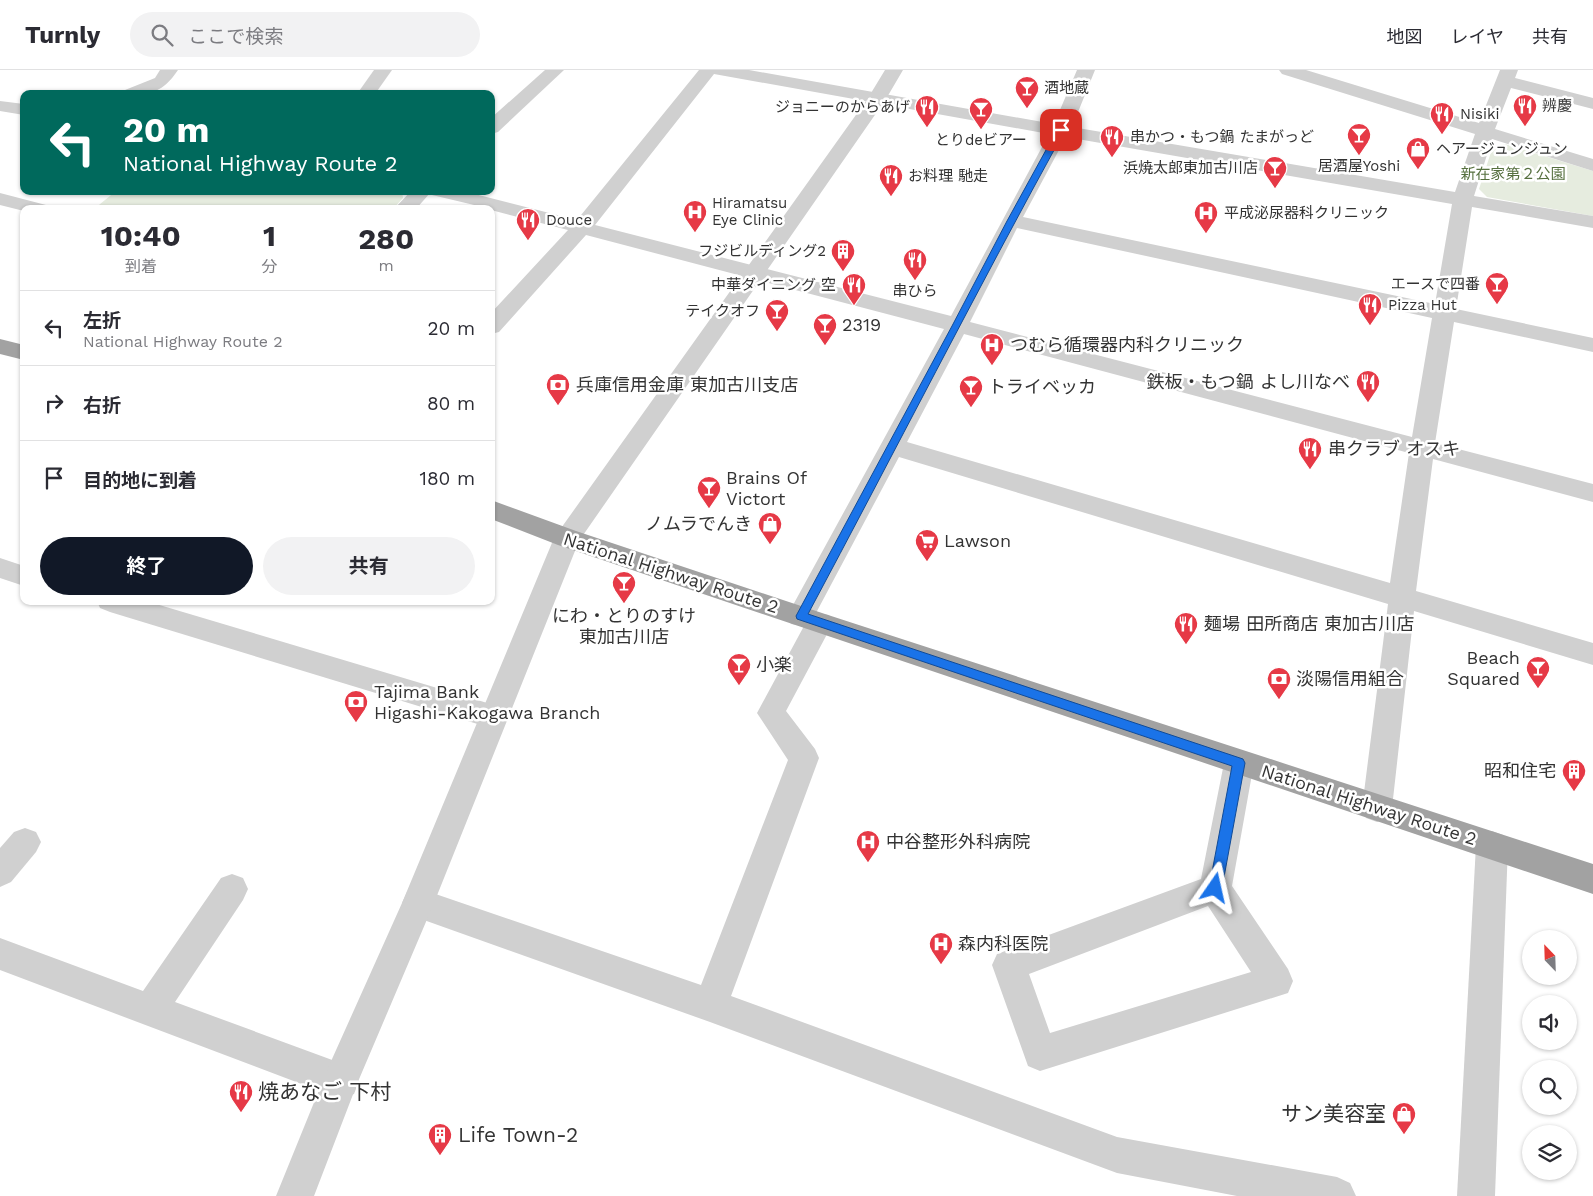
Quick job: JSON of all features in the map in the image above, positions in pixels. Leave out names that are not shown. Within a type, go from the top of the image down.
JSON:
[{"type":"highway","points":[[0,346],[20,352]]},
{"type":"highway","name":"National Highway Route 2","points":[[495,511],[567,538],[1239,763],[1593,879]]},
{"type":"street","points":[[141,90],[162,82],[169,70]]},
{"type":"street","points":[[369,90],[382,70]]},
{"type":"street","points":[[495,124],[555,70]]},
{"type":"street","points":[[495,323],[582,227],[708,70]]},
{"type":"street","points":[[720,70],[877,99],[1593,222]]},
{"type":"street","points":[[294,1196],[341,1081],[418,903],[567,538],[877,99],[894,70]]},
{"type":"street","points":[[710,1005],[804,758],[771,713],[810,619],[892,446],[1061,130],[1086,70]]},
{"type":"street","points":[[1288,70],[1593,165]]},
{"type":"street","points":[[1377,808],[1422,447],[1463,199],[1485,131],[1507,75],[1593,104]]},
{"type":"street","points":[[0,106],[20,109]]},
{"type":"street","points":[[408,205],[418,195]]},
{"type":"street","points":[[456,195],[756,272],[1593,493]]},
{"type":"street","points":[[4,196],[28,205]]},
{"type":"street","points":[[1011,221],[1593,344]]},
{"type":"street","points":[[892,446],[1593,654]]},
{"type":"street","points":[[0,568],[20,575]]},
{"type":"street","points":[[123,605],[494,717]]},
{"type":"street","points":[[1215,888],[1009,965],[1040,1054],[1276,981],[1215,888],[1239,763]]},
{"type":"street","points":[[0,872],[25,842]]},
{"type":"street","points":[[1476,1196],[1492,845]]},
{"type":"street","points":[[150,1010],[232,889]]},
{"type":"street","points":[[418,903],[710,1005],[1117,1155],[1336,1196]]},
{"type":"street","points":[[0,954],[341,1081]]},
{"type":"green space","name":"新在家第２公園","points":[[1505,144],[1593,171],[1593,216],[1487,197],[1479,189],[1493,146]]},
{"type":"green space","points":[[111,195],[403,195],[403,198],[397,205],[99,205]]},
{"type":"place","name":"酒地蔵","points":[[1027,109]]},
{"type":"place","name":"辨慶","points":[[1525,127]]},
{"type":"place","name":"ジョニーのからあげ","points":[[927,128]]},
{"type":"place","name":"とりdeビアー","points":[[981,130]]},
{"type":"place","name":"Nisiki","points":[[1442,135]]},
{"type":"place","name":"居酒屋Yoshi","points":[[1359,156]]},
{"type":"place","name":"串かつ・もつ鍋 たまがっど","points":[[1112,158]]},
{"type":"place","name":"ヘアージュンジュン","points":[[1418,170]]},
{"type":"place","name":"浜焼太郎東加古川店","points":[[1275,189]]},
{"type":"place","name":"お料理 馳走","points":[[891,197]]},
{"type":"place","name":"Hiramatsu Eye Clinic","points":[[695,233]]},
{"type":"place","name":"平成泌尿器科クリニック","points":[[1206,234]]},
{"type":"place","name":"Douce","points":[[528,241]]},
{"type":"place","name":"フジビルディング2","points":[[843,272]]},
{"type":"place","name":"串ひら","points":[[915,281]]},
{"type":"place","name":"エースで四番","points":[[1497,305]]},
{"type":"place","name":"中華ダイニング 空","points":[[854,306]]},
{"type":"place","name":"Pizza Hut","points":[[1370,326]]},
{"type":"place","name":"テイクオフ","points":[[777,332]]},
{"type":"place","name":"2319","points":[[825,346]]},
{"type":"place","name":"つむら循環器内科クリニック","points":[[992,366]]},
{"type":"place","name":"鉄板・もつ鍋 よし川なべ","points":[[1368,403]]},
{"type":"place","name":"兵庫信用金庫 東加古川支店","points":[[558,406]]},
{"type":"place","name":"トライベッカ","points":[[971,408]]},
{"type":"place","name":"串クラブ オスキ","points":[[1310,470]]},
{"type":"place","name":"Brains Of Victort","points":[[709,509]]},
{"type":"place","name":"ノムラでんき","points":[[770,545]]},
{"type":"place","name":"Lawson","points":[[927,562]]},
{"type":"place","name":"にわ・とりのすけ 東加古川店","points":[[624,604]]},
{"type":"place","name":"麺場 田所商店 東加古川店","points":[[1186,645]]},
{"type":"place","name":"小楽","points":[[739,686]]},
{"type":"place","name":"Beach Squared","points":[[1538,689]]},
{"type":"place","name":"淡陽信用組合","points":[[1279,700]]},
{"type":"place","name":"Tajima Bank Higashi-Kakogawa Branch","points":[[356,723]]},
{"type":"place","name":"昭和住宅","points":[[1574,792]]},
{"type":"place","name":"中谷整形外科病院","points":[[868,863]]},
{"type":"place","name":"森内科医院","points":[[941,965]]},
{"type":"place","name":"焼あなご 下村","points":[[241,1113]]},
{"type":"place","name":"サン美容室","points":[[1404,1135]]},
{"type":"place","name":"Life Town-2","points":[[440,1156]]},
{"type":"route","points":[[1061,130],[801,616],[1239,763],[1215,888]]}]
